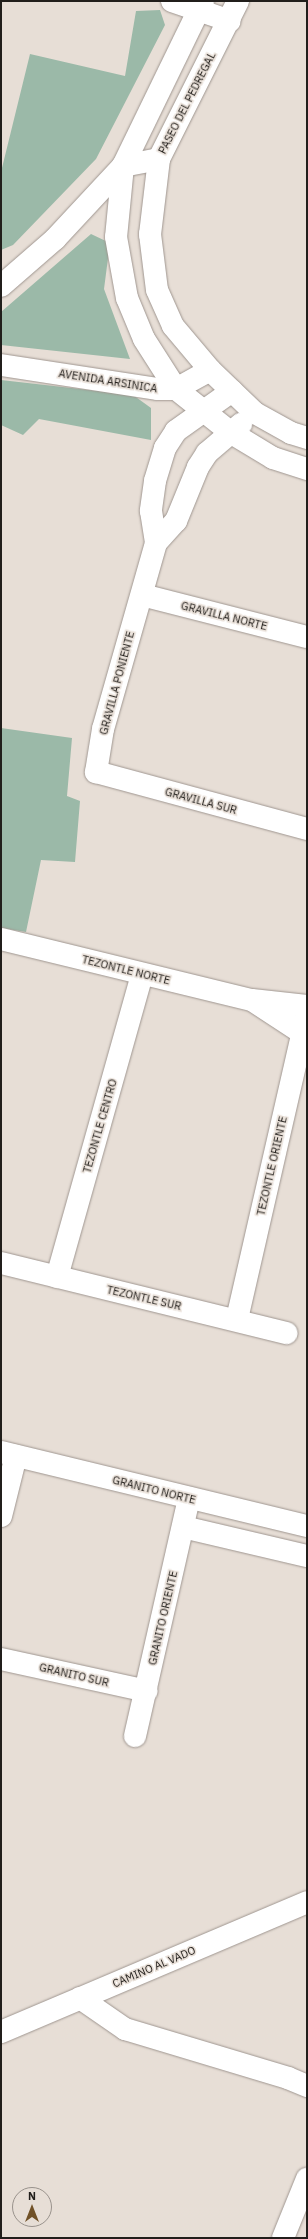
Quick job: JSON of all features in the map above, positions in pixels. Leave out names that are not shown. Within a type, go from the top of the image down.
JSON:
[{"type":"street","points":[[172,1],[234,11]]},
{"type":"street","points":[[1,286],[55,239],[123,166],[201,5]]},
{"type":"street","name":"PASEO DEL PEDREGAL","points":[[234,11],[159,158],[150,234],[157,290],[173,326],[210,370],[255,413]]},
{"type":"street","points":[[123,166],[159,158]]},
{"type":"street","points":[[123,166],[116,237],[127,298],[144,339],[176,389],[205,410],[230,432],[273,458],[307,469]]},
{"type":"street","name":"AVENIDA ARSINICA","points":[[1,365],[158,389],[176,389]]},
{"type":"street","points":[[176,389],[210,370]]},
{"type":"street","points":[[156,542],[152,511],[155,481],[165,448],[176,431],[232,391]]},
{"type":"street","points":[[156,542],[176,521],[198,467],[207,453],[230,432],[255,413],[291,433],[307,438]]},
{"type":"street","name":"GRAVILLA PONIENTE","points":[[96,772],[103,729],[156,542]]},
{"type":"street","name":"GRAVILLA NORTE","points":[[142,595],[307,637]]},
{"type":"street","name":"GRAVILLA SUR","points":[[96,772],[307,829]]},
{"type":"street","name":"TEZONTLE NORTE","points":[[1,939],[252,1000],[307,1006]]},
{"type":"street","name":"TEZONTLE CENTRO","points":[[57,1277],[142,974]]},
{"type":"street","name":"TEZONTLE NORTE","points":[[252,1000],[304,1035]]},
{"type":"street","name":"TEZONTLE ORIENTE","points":[[237,1319],[304,1035],[307,1013]]},
{"type":"street","name":"TEZONTLE SUR","points":[[1,1263],[287,1332]]},
{"type":"street","points":[[1,1516],[8,1454]]},
{"type":"street","name":"GRANITO NORTE","points":[[8,1454],[307,1526]]},
{"type":"street","name":"GRANITO ORIENTE","points":[[135,1736],[147,1692],[190,1498]]},
{"type":"street","points":[[183,1527],[307,1556]]},
{"type":"street","name":"GRANITO SUR","points":[[1,1659],[147,1692]]},
{"type":"street","name":"CAMINO AL VADO","points":[[1,2032],[307,1902]]},
{"type":"street","points":[[80,1998],[124,2028],[288,2078],[307,2086]]},
{"type":"street","points":[[283,2238],[307,2179]]},
{"type":"green space","points":[[160,10],[165,25],[96,159],[13,245],[1,250],[1,172],[30,54],[125,76],[136,11]]},
{"type":"green space","points":[[91,234],[110,243],[104,289],[130,359],[1,345],[1,312]]},
{"type":"green space","points":[[1,380],[133,395],[151,408],[151,440],[39,419],[23,435],[1,425]]},
{"type":"green space","points":[[1,728],[72,738],[67,796],[80,801],[75,862],[41,860],[26,932],[1,928]]}]
